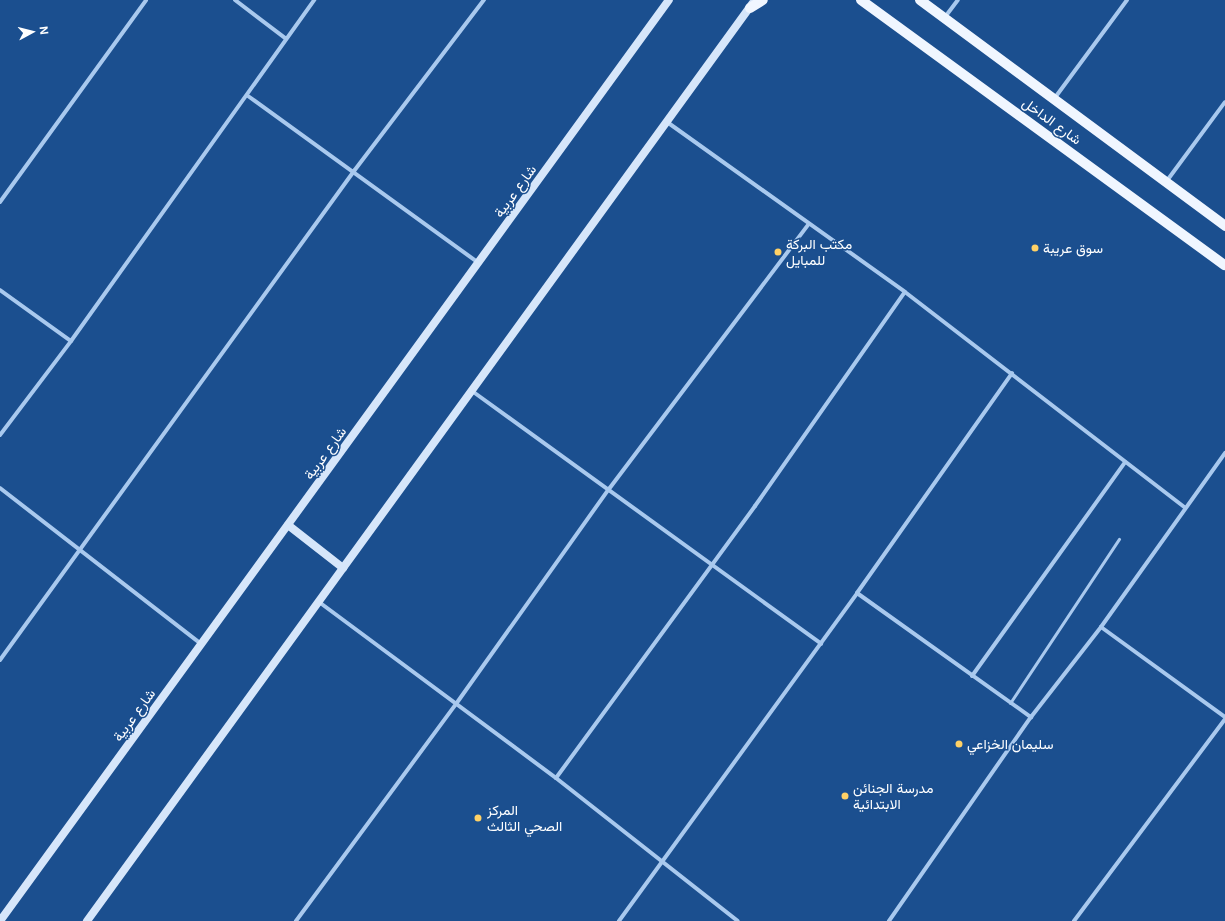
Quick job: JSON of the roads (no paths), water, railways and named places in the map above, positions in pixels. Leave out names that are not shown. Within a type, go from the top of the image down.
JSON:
[{"type":"main road","name":"شارع عربية","points":[[0,921],[669,0]]},
{"type":"main road","points":[[87,921],[752,4],[763,0]]},
{"type":"main road","name":"شارع الداخل","points":[[861,0],[1225,265]]},
{"type":"main road","name":"شارع الداخل","points":[[920,0],[1225,226]]},
{"type":"main road","points":[[288,525],[343,568]]},
{"type":"street","points":[[0,202],[146,0]]},
{"type":"street","points":[[235,0],[285,38]]},
{"type":"street","points":[[0,435],[71,342],[248,96],[285,38],[314,0]]},
{"type":"street","points":[[0,660],[354,171],[484,0]]},
{"type":"street","points":[[944,17],[958,0]]},
{"type":"street","points":[[1054,99],[1127,0]]},
{"type":"street","points":[[248,96],[354,171],[479,263]]},
{"type":"street","points":[[1166,182],[1225,102]]},
{"type":"street","points":[[667,122],[905,292],[1012,373],[1184,508]]},
{"type":"street","points":[[296,921],[456,704],[609,489],[809,224]]},
{"type":"street","points":[[0,290],[71,342]]},
{"type":"street","points":[[556,778],[713,564],[905,292]]},
{"type":"street","points":[[620,921],[660,862],[821,644],[1012,373]]},
{"type":"street","points":[[472,391],[713,564],[821,644]]},
{"type":"street","points":[[888,921],[1031,717],[1101,627],[1184,508],[1225,453]]},
{"type":"street","points":[[972,676],[1125,462]]},
{"type":"street","points":[[0,488],[78,551],[202,644]]},
{"type":"street","points":[[857,593],[1031,717]]},
{"type":"street","points":[[319,602],[556,778],[660,862],[738,921]]},
{"type":"street","points":[[1074,921],[1225,718],[1101,627]]},
{"type":"lane","points":[[1010,703],[1119,539]]},
{"type":"place","name":"سوق عريبة","points":[[1035,248]]},
{"type":"place","name":"مكتب البركة للمبايل","points":[[778,252]]},
{"type":"place","name":"سليمان الخزاعي","points":[[959,744]]},
{"type":"place","name":"مدرسة الجنائن الابتدائية","points":[[845,796]]},
{"type":"place","name":"المركز الصحي الثالث","points":[[478,818]]}]
